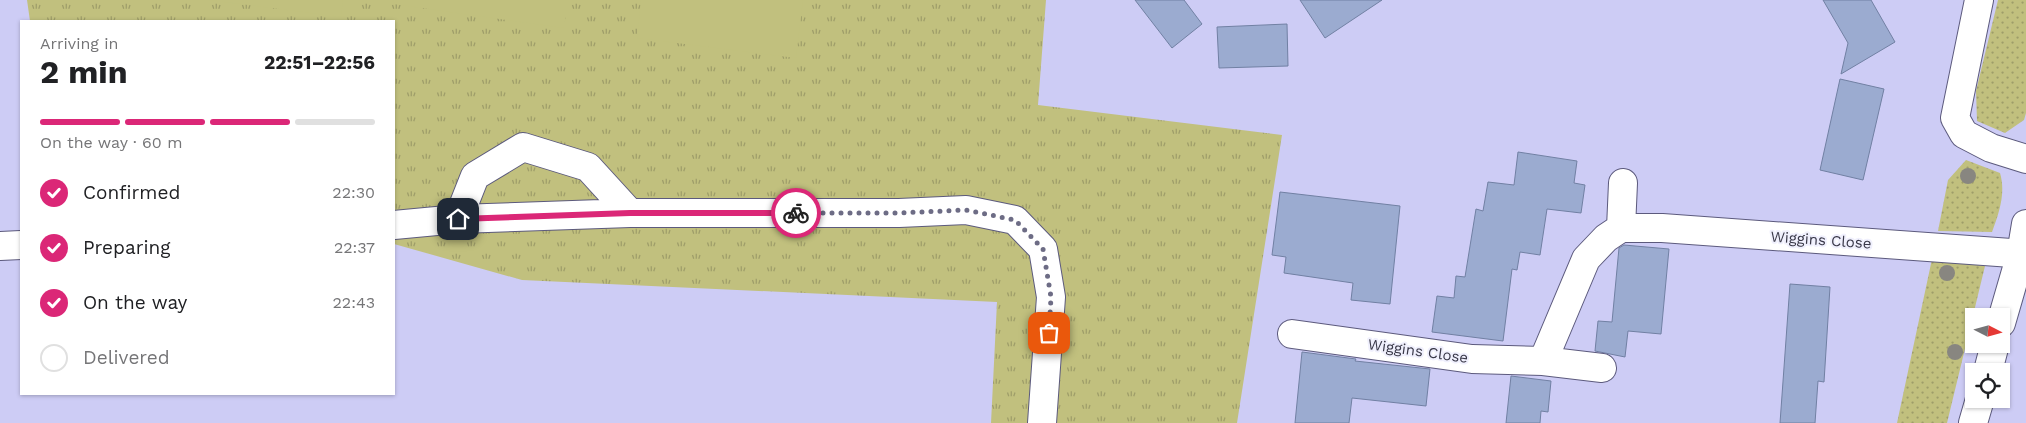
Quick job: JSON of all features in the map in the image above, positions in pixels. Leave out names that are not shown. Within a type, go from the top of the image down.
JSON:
[{"type":"main road","points":[[1979,0],[1955,118],[1964,134],[1991,148],[2026,159]]},
{"type":"main road","points":[[458,219],[474,176],[523,147],[588,167],[630,213]]},
{"type":"main road","points":[[1543,361],[1586,259],[1606,238],[1621,228],[1623,183]]},
{"type":"main road","points":[[395,225],[458,219],[630,213],[899,213],[966,210],[1015,220],[1043,249],[1051,297],[1042,423]]},
{"type":"main road","points":[[2006,308],[2023,254],[2026,224]]},
{"type":"main road","name":"Wiggins Close","points":[[1621,228],[1662,228],[2023,254]]},
{"type":"main road","points":[[0,246],[20,245]]},
{"type":"main road","name":"Wiggins Close","points":[[1292,334],[1472,359],[1543,361],[1602,368]]},
{"type":"main road","points":[[1973,423],[1977,408]]},
{"type":"green space","points":[[27,0],[1046,0],[1038,105],[1282,135],[1237,423],[991,423],[997,302],[522,280],[395,244],[395,20],[30,20]]},
{"type":"green space","points":[[209,0],[343,0],[341,17]]},
{"type":"green space","points":[[394,0],[568,0],[564,28],[393,4]]},
{"type":"green space","points":[[641,0],[803,0],[796,58],[637,38]]},
{"type":"green space","points":[[1998,0],[2026,0],[2026,113],[2024,120],[2005,133],[1977,121],[1976,91]]},
{"type":"green space","points":[[1966,160],[2000,173],[2002,195],[1992,232],[1938,231],[1948,180]]},
{"type":"green space","points":[[1932,259],[1985,266],[1975,308],[1965,308],[1965,349],[1947,423],[1897,423]]},
{"type":"building","points":[[1135,0],[1184,0],[1202,24],[1172,48]]},
{"type":"building","points":[[1300,0],[1382,0],[1325,38]]},
{"type":"building","points":[[1823,0],[1871,0],[1895,42],[1841,74],[1848,43]]},
{"type":"building","points":[[1287,24],[1288,66],[1219,68],[1217,27]]},
{"type":"building","points":[[1840,79],[1884,89],[1863,180],[1820,170]]},
{"type":"building","points":[[1518,152],[1577,161],[1574,183],[1585,185],[1581,213],[1547,209],[1540,255],[1520,252],[1517,270],[1512,269],[1503,341],[1432,332],[1437,296],[1454,298],[1456,276],[1465,277],[1476,209],[1483,211],[1488,182],[1514,185]]},
{"type":"building","points":[[1280,192],[1400,206],[1390,304],[1351,300],[1353,283],[1284,273],[1286,257],[1272,255]]},
{"type":"building","points":[[1624,245],[1669,249],[1661,334],[1628,331],[1625,357],[1595,351],[1598,321],[1612,322],[1619,248]]},
{"type":"building","points":[[1790,284],[1830,287],[1824,382],[1818,381],[1815,423],[1780,423]]},
{"type":"building","points":[[1302,352],[1356,359],[1355,361],[1430,369],[1426,406],[1352,398],[1349,423],[1295,423]]},
{"type":"building","points":[[1511,376],[1551,381],[1548,412],[1541,411],[1540,423],[1506,423]]},
{"type":"way so far","points":[[796,213],[899,213],[966,210],[1015,220],[1043,249],[1051,297],[1049,333]]},
{"type":"route","points":[[458,219],[630,213],[796,213]]}]
